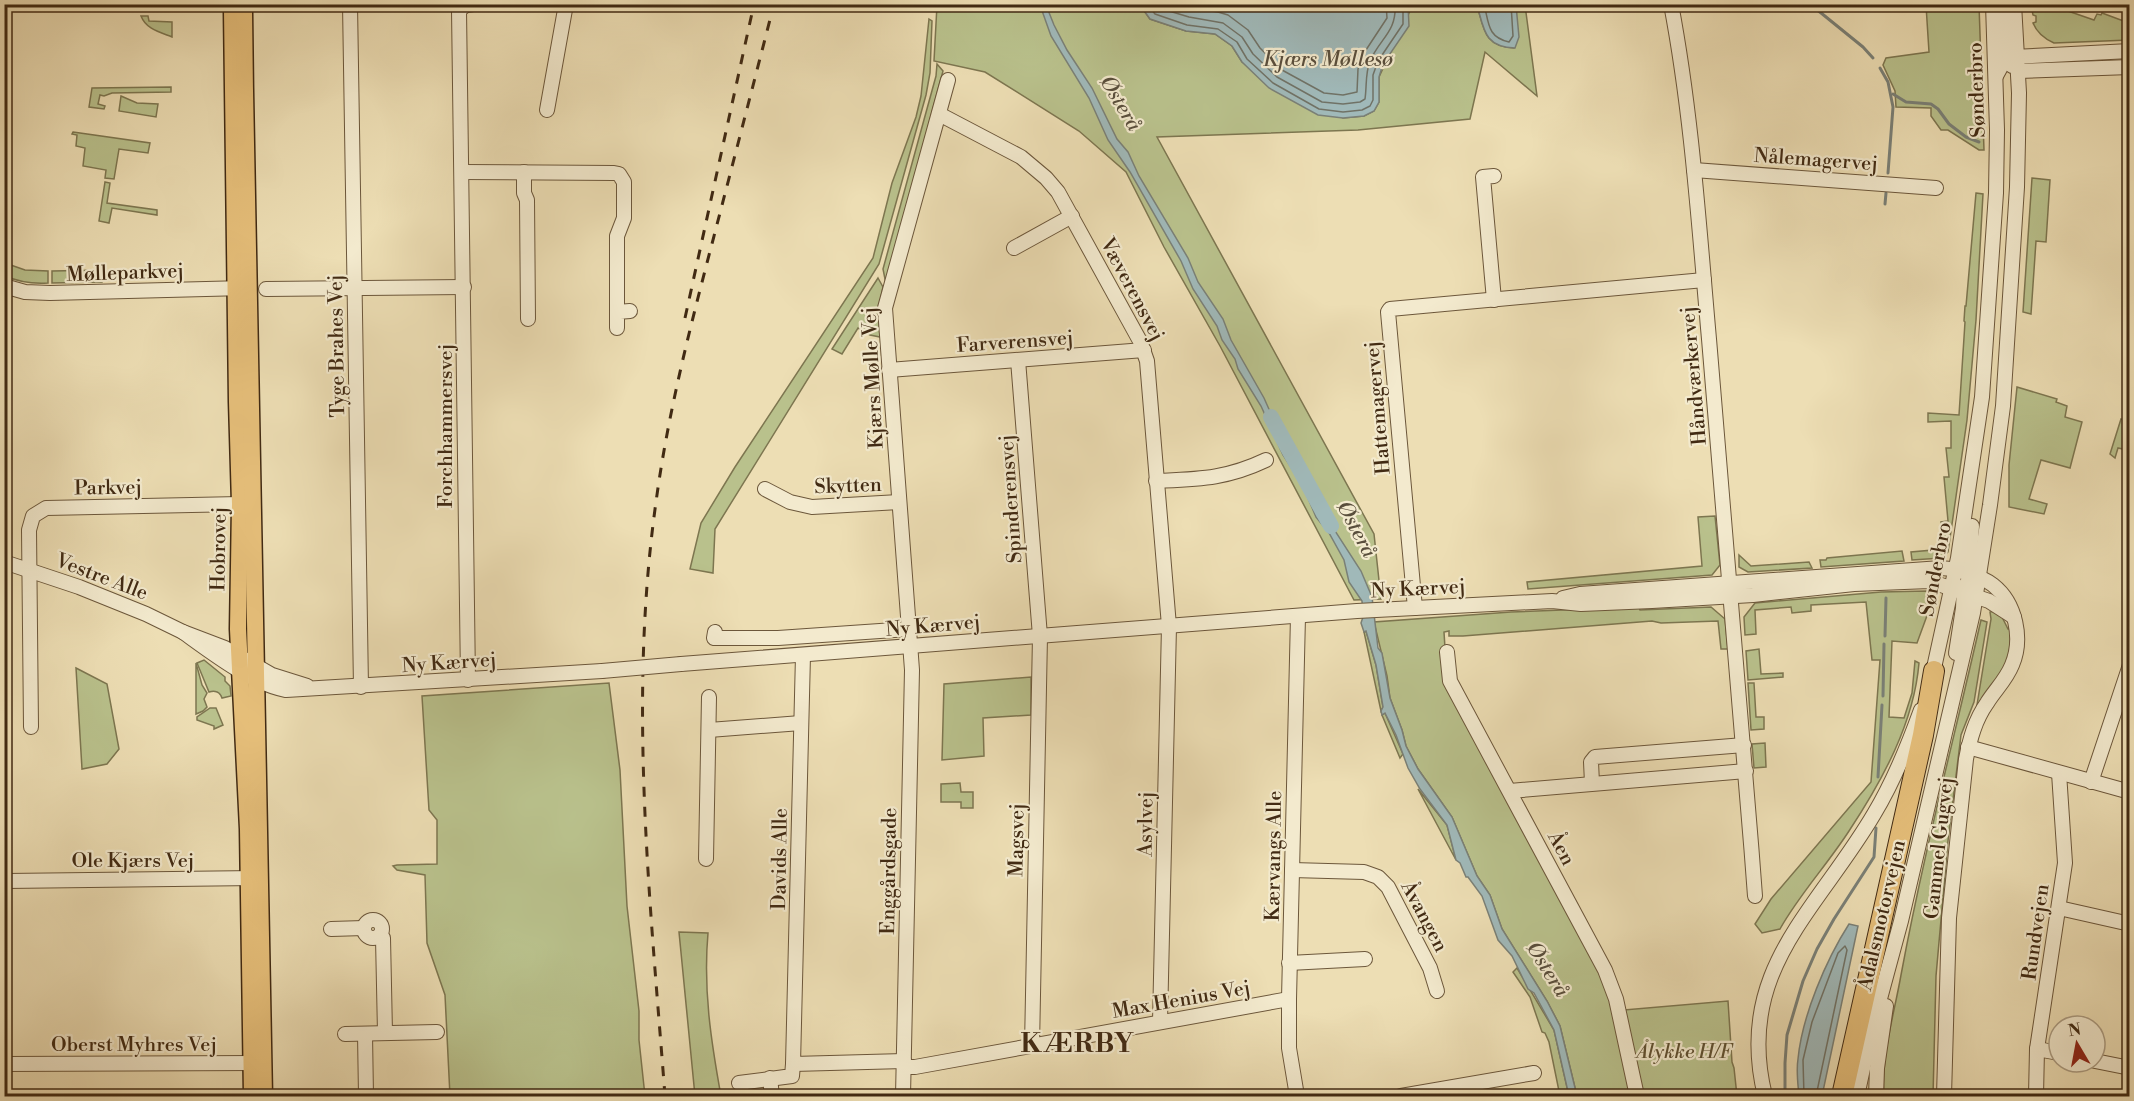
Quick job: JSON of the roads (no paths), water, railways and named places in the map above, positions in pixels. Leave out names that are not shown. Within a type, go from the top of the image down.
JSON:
[{"type":"highway","name":"Ådalsmotorvejen","points":[[1842,1096],[1923,735],[1934,671]]},
{"type":"main road","name":"Hobrovej","points":[[238,4],[232,11],[242,288],[248,667],[258,1063],[264,1096]]},
{"type":"main road","name":"Hobrovej","points":[[242,288],[237,402],[240,504],[238,577],[248,667]]},
{"type":"main road","name":"Hobrovej","points":[[252,1096],[258,1063]]},
{"type":"street","name":"Tyge Brahes Vej","points":[[350,4],[361,687]]},
{"type":"street","points":[[455,7],[473,4]]},
{"type":"street","points":[[547,110],[566,4]]},
{"type":"street","name":"Håndværkervej","points":[[1671,4],[1686,89],[1694,170],[1732,590],[1755,896]]},
{"type":"street","name":"Sønderbro","points":[[1967,574],[1987,339],[1996,193],[1996,76],[1992,4]]},
{"type":"street","points":[[2002,4],[2013,58]]},
{"type":"street","name":"Sønderbro","points":[[1876,1096],[1881,1035],[1902,921],[1945,732],[1967,574],[2003,406],[2017,198],[2018,71],[2013,58],[2014,4]]},
{"type":"street","name":"Forchhammersvej","points":[[455,7],[462,172],[468,680]]},
{"type":"street","points":[[1996,76],[2002,65],[2013,58],[2130,51]]},
{"type":"street","points":[[2018,71],[2130,67]]},
{"type":"street","name":"Kjærs Mølle Vej","points":[[910,647],[885,308],[948,80]]},
{"type":"street","name":"Væverensvej","points":[[939,114],[1021,157],[1046,178],[1058,192],[1072,216],[1144,350],[1147,361],[1168,626]]},
{"type":"street","name":"Nålemagervej","points":[[1694,170],[1936,188]]},
{"type":"street","points":[[462,172],[614,173],[622,177],[624,218],[616,236],[624,312],[617,328]]},
{"type":"street","points":[[524,172],[524,193],[527,200],[528,319]]},
{"type":"street","points":[[1494,176],[1483,177],[1494,300]]},
{"type":"street","points":[[1014,248],[1072,216]]},
{"type":"street","name":"Hattemagervej","points":[[1415,608],[1388,312],[1390,309],[1704,280]]},
{"type":"street","name":"Mølleparkvej","points":[[4,286],[25,292],[50,293],[242,288]]},
{"type":"street","points":[[266,289],[464,287]]},
{"type":"street","name":"Farverensvej","points":[[889,370],[1144,350]]},
{"type":"street","name":"Spinderensvej","points":[[1018,360],[1040,636]]},
{"type":"street","points":[[1156,482],[1221,477],[1266,460]]},
{"type":"street","name":"Skytten","points":[[765,489],[790,502],[812,507],[899,502]]},
{"type":"street","name":"Parkvej","points":[[31,727],[29,569],[30,521],[33,516],[46,508],[240,504]]},
{"type":"street","name":"Vestre Alle","points":[[4,562],[29,569],[146,614],[183,632],[225,648],[248,667]]},
{"type":"street","name":"Ny Kærvej","points":[[248,667],[273,688],[317,690],[602,671],[1357,611],[1552,601],[1581,604],[1919,569],[1941,568],[1967,574]]},
{"type":"street","points":[[1964,592],[1970,588],[1967,574]]},
{"type":"street","name":"Gammel Gugvej","points":[[1944,1096],[1949,918],[1968,747],[1978,718],[1990,697],[2008,675],[2018,639],[2014,617],[1999,591],[1986,580],[1967,574]]},
{"type":"street","name":"Ny Kærvej","points":[[1732,590],[1929,580],[1964,592]]},
{"type":"street","points":[[1964,592],[2000,606],[2014,617]]},
{"type":"street","name":"Sønderbro","points":[[1765,1096],[1758,1059],[1760,1015],[1769,980],[1789,937],[1874,814],[1904,755],[1964,592]]},
{"type":"street","name":"Kærvangs Alle","points":[[1297,1096],[1288,1048],[1298,616]]},
{"type":"street","name":"Asylvej","points":[[1160,1023],[1168,626]]},
{"type":"street","name":"Ny Kærvej","points":[[715,632],[714,639],[778,638],[909,629]]},
{"type":"street","name":"Magsvej","points":[[1032,1046],[1040,636]]},
{"type":"street","name":"Enggårdsgade","points":[[903,1096],[912,670],[910,647]]},
{"type":"street","name":"Åen","points":[[1447,652],[1450,681],[1605,970],[1616,999],[1637,1096]]},
{"type":"street","name":"Davids Alle","points":[[793,1064],[803,655]]},
{"type":"street","points":[[2091,782],[2130,665]]},
{"type":"street","points":[[706,859],[709,697]]},
{"type":"street","points":[[709,730],[801,723]]},
{"type":"street","points":[[1592,783],[1591,762],[1595,757],[1743,745]]},
{"type":"street","points":[[1968,747],[2130,792]]},
{"type":"street","points":[[1510,791],[1746,771]]},
{"type":"street","name":"Rundvejen","points":[[2036,1096],[2037,1048],[2065,863],[2059,773]]},
{"type":"street","name":"Åvangen","points":[[1292,870],[1364,872],[1378,877],[1388,886],[1430,968],[1437,991]]},
{"type":"street","name":"Ole Kjærs Vej","points":[[6,881],[255,878]]},
{"type":"street","points":[[2059,908],[2130,924]]},
{"type":"street","name":"Sønderbro","points":[[1857,1096],[1870,1032],[1902,921]]},
{"type":"street","points":[[331,929],[364,928],[369,937],[375,938],[380,935],[383,938],[385,1033]]},
{"type":"street","points":[[1289,963],[1365,959]]},
{"type":"street","name":"Max Henius Vej","points":[[904,1064],[915,1067],[1289,999]]},
{"type":"street","points":[[345,1034],[437,1032]]},
{"type":"street","points":[[365,1034],[366,1096]]},
{"type":"street","points":[[2037,1048],[2047,1050]]},
{"type":"street","name":"Oberst Myhres Vej","points":[[4,1064],[258,1063]]},
{"type":"street","points":[[2107,1063],[2130,1068]]},
{"type":"street","points":[[740,1083],[792,1076],[793,1064],[904,1064]]},
{"type":"street","points":[[1401,1096],[1534,1072]]},
{"type":"street","points":[[770,1078],[772,1096]]},
{"type":"water","name":"Kjærs Møllesø","points":[[1408,4],[1409,26],[1383,64],[1379,77],[1379,102],[1374,111],[1364,116],[1343,118],[1318,115],[1269,88],[1242,62],[1232,46],[1215,34],[1186,31],[1150,19],[1140,5]]},
{"type":"water","points":[[1040,5],[1046,5],[1067,50],[1092,88],[1117,139],[1128,152],[1139,176],[1188,258],[1198,282],[1223,319],[1231,340],[1264,398],[1284,443],[1306,478],[1319,506],[1361,571],[1372,597],[1378,648],[1382,653],[1390,698],[1406,746],[1418,769],[1452,817],[1477,876],[1490,895],[1502,929],[1560,1026],[1577,1096],[1569,1096],[1554,1030],[1534,993],[1528,989],[1512,956],[1498,940],[1482,896],[1466,877],[1460,863],[1456,860],[1447,825],[1420,789],[1408,768],[1385,713],[1382,715],[1383,707],[1376,665],[1366,631],[1364,632],[1361,623],[1362,601],[1349,582],[1344,560],[1329,533],[1316,517],[1302,484],[1283,455],[1261,406],[1222,340],[1217,326],[1193,289],[1181,261],[1130,172],[1108,140],[1089,98],[1051,36]]},
{"type":"water","points":[[1477,5],[1516,5],[1519,37],[1515,48],[1505,47],[1491,40],[1484,29]]},
{"type":"water","points":[[1849,924],[1858,926],[1822,1096],[1799,1096],[1797,1064],[1804,1025],[1824,971]]},
{"type":"waterway","points":[[1810,4],[1863,47],[1873,58]]},
{"type":"waterway","points":[[1880,68],[1888,82],[1893,107],[1888,173]]},
{"type":"waterway","points":[[1893,94],[1906,102],[1931,104],[1938,109],[1949,124],[1966,137],[1979,142]]},
{"type":"waterway","points":[[1885,204],[1886,193]]},
{"type":"waterway","name":"Østerå","points":[[1271,417],[1331,526]]},
{"type":"waterway","points":[[1885,636],[1886,598]]},
{"type":"waterway","points":[[1883,696],[1884,644]]},
{"type":"waterway","points":[[1878,777],[1882,705]]},
{"type":"waterway","points":[[1785,1096],[1787,1035],[1803,981],[1834,919],[1874,857],[1876,828]]},
{"type":"railway","points":[[685,318],[754,4]]},
{"type":"railway","points":[[665,1096],[644,799],[643,651],[648,576],[661,468],[681,368],[774,4]]},
{"type":"district","name":"KÆRBY","points":[[1078,1043]]},
{"type":"park label","name":"Ålykke H/F","points":[[1684,1051]]}]
